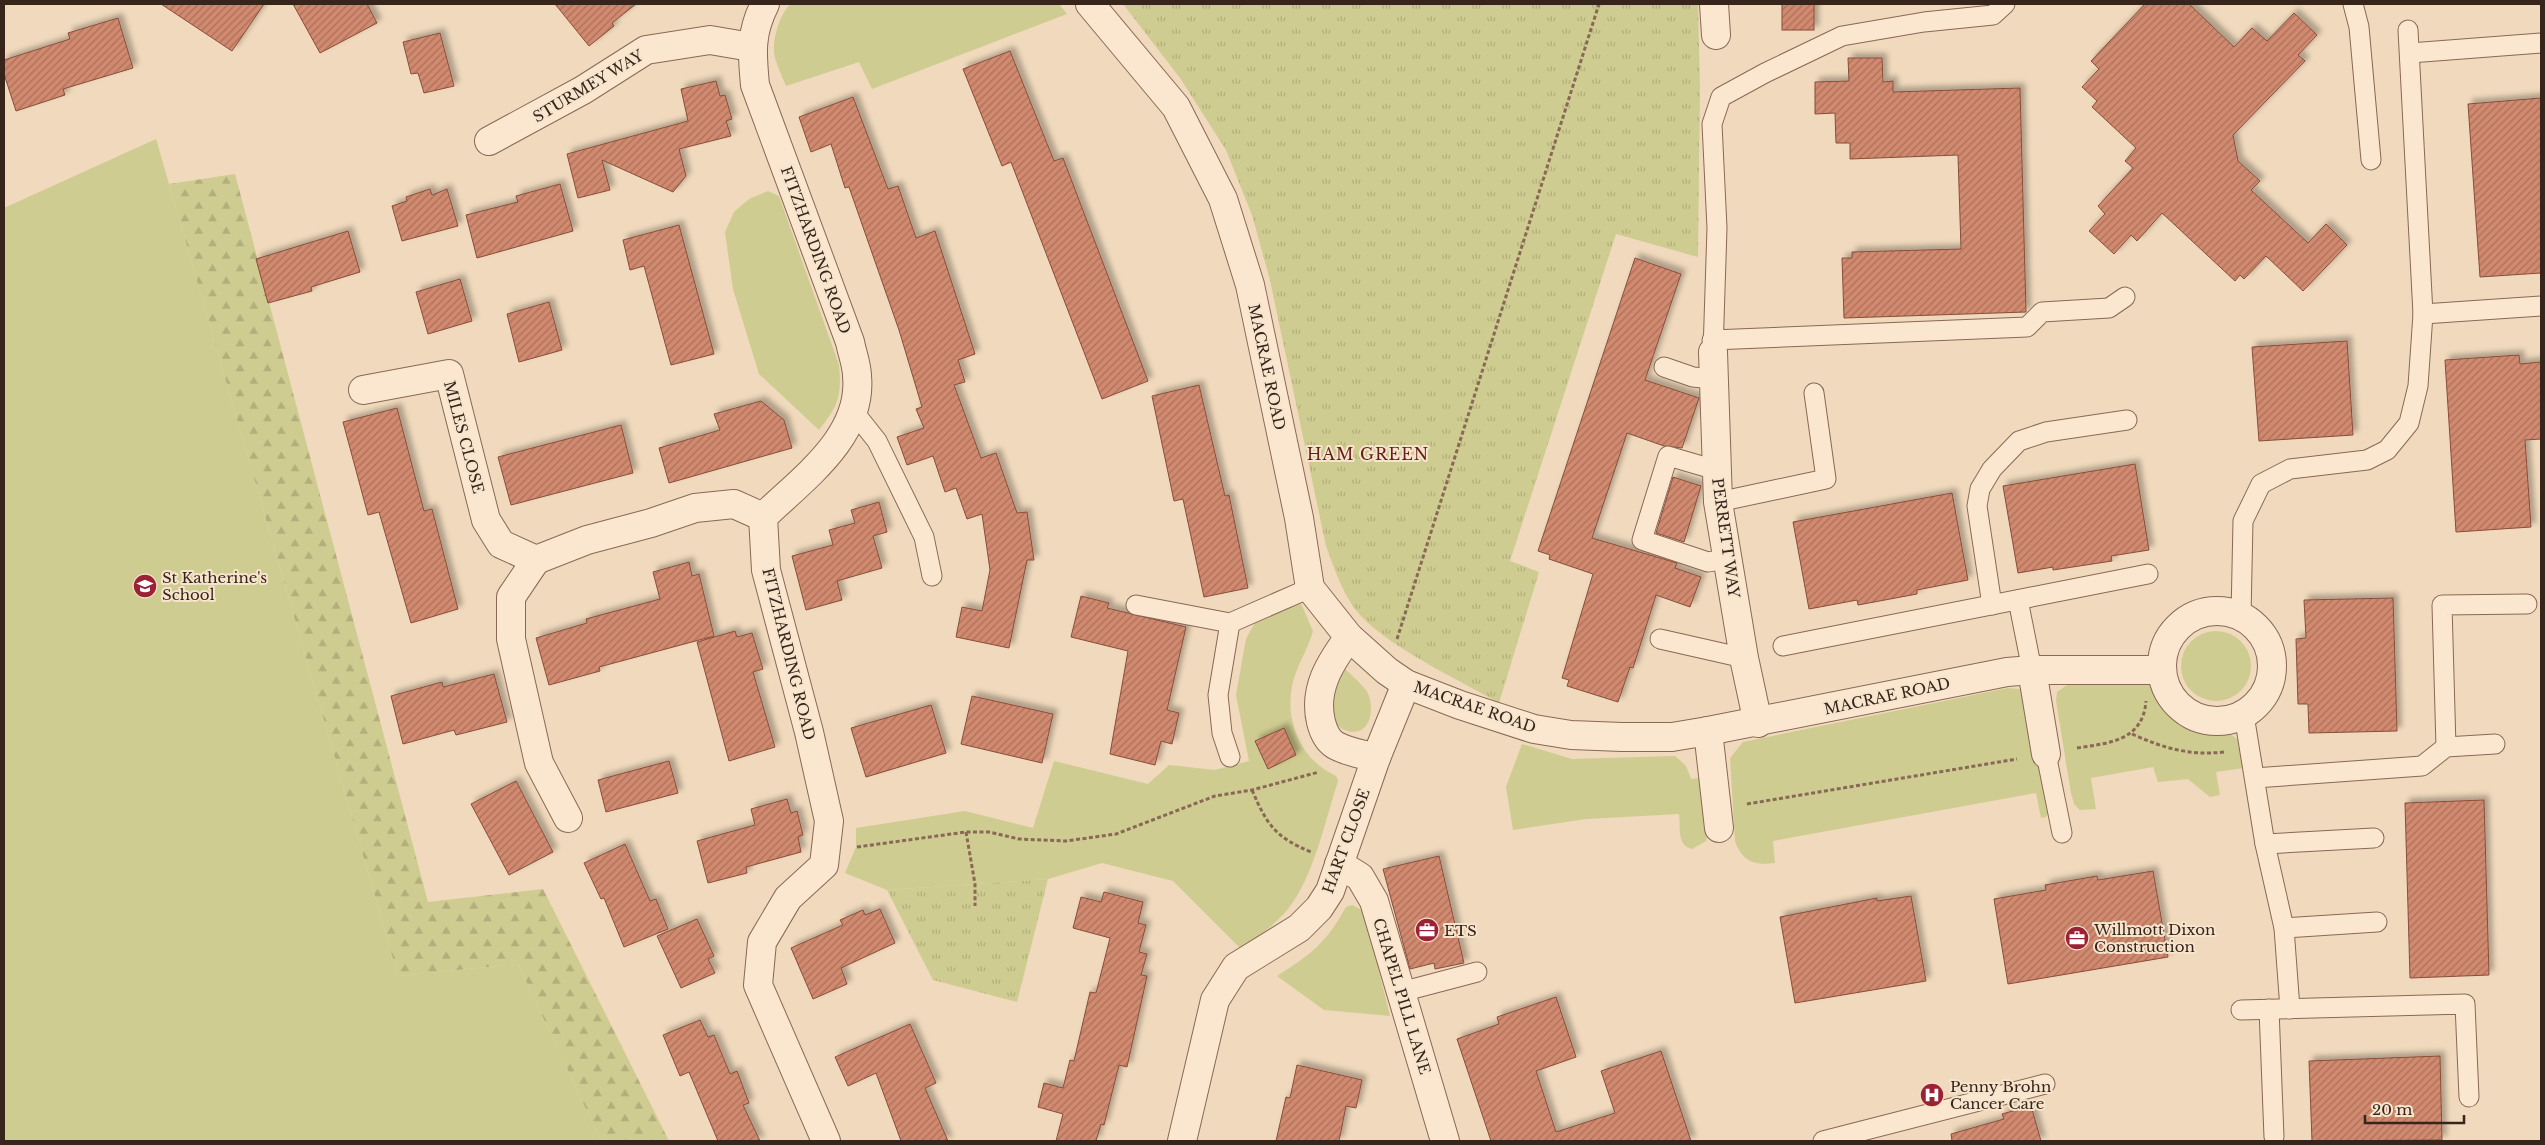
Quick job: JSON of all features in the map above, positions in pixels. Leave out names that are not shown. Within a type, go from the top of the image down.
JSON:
[{"type":"street","name":"FITZHARDING ROAD","points":[[765,4],[759,16],[751,47],[754,86],[850,342],[858,376],[854,412],[841,437],[816,466],[762,517],[766,570],[810,732],[830,821],[824,865]]},
{"type":"street","name":"MACRAE ROAD","points":[[1090,4],[1176,107],[1223,199],[1250,285],[1299,518],[1310,588],[1349,637],[1397,677],[1460,705],[1525,726],[1571,735],[1672,737],[1758,722],[2007,672],[2032,670],[2153,670]]},
{"type":"street","points":[[1714,4],[1716,35]]},
{"type":"street","name":"STURMEY WAY","points":[[489,141],[583,90],[646,50],[710,40],[751,47]]},
{"type":"street","name":"PERRETT WAY","points":[[1713,346],[1718,502],[1744,658],[1758,722]]},
{"type":"street","name":"MILES CLOSE","points":[[363,390],[448,374],[486,520],[502,544],[536,560]]},
{"type":"street","points":[[568,818],[540,763],[511,639],[511,597],[536,560],[587,540],[651,523],[695,508],[734,504],[762,517]]},
{"type":"street","points":[[2223,610],[2241,616],[2258,628],[2268,645],[2272,665],[2270,684],[2263,696],[2244,715],[2226,721],[2208,721],[2190,715],[2176,704],[2153,670],[2172,633],[2186,620],[2203,612],[2223,610]]},
{"type":"street","points":[[1349,637],[1333,658],[1324,676],[1318,695],[1318,711],[1323,731],[1333,744],[1363,754]]},
{"type":"street","points":[[2032,670],[2046,754]]},
{"type":"street","name":"HART CLOSE","points":[[1182,1141],[1215,1000],[1236,967],[1299,928],[1319,908],[1330,891],[1339,864],[1363,754],[1397,677]]},
{"type":"street","points":[[1708,731],[1718,818]]},
{"type":"street","name":"CHAPEL PILL LANE","points":[[1339,864],[1360,877],[1374,901],[1446,1141]]},
{"type":"street","points":[[824,865],[788,898],[762,942],[758,985],[826,1141]]},
{"type":"lane","points":[[2005,4],[1993,15],[1924,22],[1842,36],[1765,73],[1721,97],[1712,124],[1717,228],[1713,346],[2028,327],[2042,312],[2109,308],[2125,297]]},
{"type":"lane","points":[[2354,4],[2359,28],[2371,160]]},
{"type":"lane","points":[[2241,616],[2243,521],[2261,484],[2290,469],[2367,460],[2387,450],[2408,423],[2411,414],[2418,386],[2423,314],[2408,30]]},
{"type":"lane","points":[[2410,53],[2541,43]]},
{"type":"lane","points":[[2423,314],[2541,306]]},
{"type":"lane","points":[[1664,367],[1693,377],[1713,379]]},
{"type":"lane","points":[[1718,502],[1826,479],[1814,393]]},
{"type":"lane","points":[[854,412],[877,441],[924,537],[932,576]]},
{"type":"lane","points":[[1992,605],[1977,506],[1980,489],[1992,469],[2018,441],[2046,432],[2127,420]]},
{"type":"lane","points":[[1716,470],[1668,456],[1642,540],[1708,562],[1727,559]]},
{"type":"lane","points":[[1783,646],[2148,574]]},
{"type":"lane","points":[[1136,605],[1230,623],[1310,588]]},
{"type":"lane","points":[[2018,600],[2032,670]]},
{"type":"lane","points":[[2446,746],[2442,605],[2526,604]]},
{"type":"lane","points":[[1230,623],[1218,695],[1222,733],[1230,757]]},
{"type":"lane","points":[[1660,639],[1744,658]]},
{"type":"lane","points":[[2244,715],[2265,844],[2284,928],[2290,1009]]},
{"type":"lane","points":[[2255,778],[2422,766],[2446,746],[2495,744]]},
{"type":"lane","points":[[2046,754],[2062,833]]},
{"type":"lane","points":[[2265,844],[2374,838]]},
{"type":"lane","points":[[2284,928],[2377,922]]},
{"type":"lane","points":[[1402,992],[1477,972]]},
{"type":"lane","points":[[2241,1010],[2465,1004],[2469,1097]]},
{"type":"lane","points":[[2269,1009],[2274,1136]]},
{"type":"lane","points":[[1823,1141],[2044,1084]]},
{"type":"path","points":[[1397,677],[1599,4]]},
{"type":"path","points":[[1718,818],[2119,740],[2132,734],[2146,709],[2153,670]]},
{"type":"path","points":[[2132,734],[2156,745],[2182,752],[2210,753],[2250,749]]},
{"type":"path","points":[[824,865],[856,847],[966,832],[989,832],[1019,838],[1066,841],[1116,834],[1215,796],[1252,790],[1326,770],[1363,754]]},
{"type":"path","points":[[1252,790],[1265,819],[1286,842],[1339,864]]},
{"type":"path","points":[[966,832],[975,884],[975,906]]},
{"type":"green space","points":[[791,4],[1059,4],[1067,14],[872,89],[859,62],[786,86],[775,57],[774,42],[781,18]]},
{"type":"green space","points":[[1123,4],[1698,4],[1700,88],[1698,257],[1616,234],[1510,561],[1539,572],[1499,703],[1422,660],[1384,636],[1355,609],[1346,594],[1326,546],[1270,280],[1252,215],[1226,150],[1180,78]]},
{"type":"green space","name":"St Katherine's School","points":[[156,139],[398,976],[518,964],[601,1141],[4,1141],[4,208]]},
{"type":"green space","points":[[235,174],[428,902],[543,889],[669,1141],[601,1141],[518,964],[398,976],[169,184]]},
{"type":"green space","points":[[768,191],[779,196],[839,365],[840,385],[837,400],[831,414],[819,430],[759,374],[733,289],[725,232],[734,212],[749,199]]},
{"type":"green space","points":[[1299,599],[1313,631],[1292,686],[1291,713],[1298,739],[1305,750],[1313,760],[1336,776],[1338,781],[1312,865],[1297,896],[1277,920],[1241,949],[1173,881],[1102,863],[1048,879],[887,890],[845,873],[856,847],[856,828],[965,811],[1033,828],[1054,761],[1148,784],[1169,765],[1215,770],[1249,761],[1236,695],[1246,639],[1257,619]]},
{"type":"green space","points":[[2216,631],[2229,634],[2241,641],[2248,653],[2251,666],[2248,679],[2241,691],[2229,698],[2216,701],[2203,698],[2191,691],[2184,679],[2181,666],[2184,653],[2191,641],[2203,634]]},
{"type":"green space","points":[[1343,667],[1365,689],[1370,702],[1371,711],[1368,722],[1363,729],[1356,732],[1340,727],[1330,713],[1330,698]]},
{"type":"green space","points":[[2070,683],[2151,683],[2183,718],[2190,722],[2224,731],[2237,739],[2242,751],[2244,768],[2216,772],[2220,795],[2210,797],[2188,779],[2158,782],[2153,767],[2091,778],[2096,809],[2080,810],[2074,804],[2071,793],[2056,701],[2057,692]]},
{"type":"green space","points":[[2008,688],[2019,689],[2028,696],[2050,811],[2046,817],[2041,818],[2036,793],[1773,841],[1775,863],[1755,863],[1745,858],[1741,853],[1735,841],[1730,758],[1743,742]]},
{"type":"green space","points":[[1522,744],[1572,759],[1675,756],[1686,766],[1691,779],[1700,778],[1708,831],[1706,841],[1692,849],[1683,844],[1680,835],[1679,814],[1586,819],[1513,830],[1506,787]]},
{"type":"green space","points":[[1048,879],[1017,1002],[933,980],[887,890]]},
{"type":"green space","points":[[1352,905],[1362,910],[1366,918],[1390,1016],[1324,1010],[1277,976],[1317,947],[1346,907]]},
{"type":"building","points":[[161,4],[264,4],[232,51]]},
{"type":"building","points":[[293,4],[367,4],[377,23],[320,53]]},
{"type":"building","points":[[555,4],[636,4],[612,23],[614,26],[589,46]]},
{"type":"building","points":[[1782,4],[1814,4],[1814,30],[1782,30]]},
{"type":"building","points":[[2145,4],[2189,4],[2234,47],[2252,28],[2267,41],[2294,13],[2317,35],[2298,55],[2305,61],[2233,135],[2238,161],[2260,181],[2251,190],[2308,243],[2326,224],[2347,245],[2303,291],[2266,256],[2244,279],[2240,275],[2235,281],[2162,213],[2137,241],[2131,235],[2114,254],[2089,231],[2105,214],[2098,206],[2133,168],[2125,161],[2136,148],[2092,107],[2097,101],[2082,87],[2099,69],[2091,61]]},
{"type":"building","points":[[118,18],[133,68],[63,89],[65,95],[16,111],[4,74],[4,60],[70,39],[68,33]]},
{"type":"building","points":[[440,33],[454,86],[424,93],[418,73],[411,74],[403,42]]},
{"type":"building","points":[[1010,51],[1054,161],[1063,158],[1148,381],[1102,399],[1011,162],[1002,166],[963,69]]},
{"type":"building","points":[[1848,58],[1882,58],[1883,82],[1893,81],[1893,92],[2020,88],[2026,312],[1844,318],[1842,258],[1852,258],[1852,252],[1961,249],[1958,155],[1850,159],[1850,143],[1836,143],[1835,113],[1815,114],[1815,82],[1849,81]]},
{"type":"building","points":[[716,81],[720,96],[725,95],[732,119],[726,121],[731,136],[679,149],[686,176],[673,192],[602,160],[610,190],[578,198],[567,154],[688,121],[681,89]]},
{"type":"building","points":[[853,97],[888,189],[898,186],[916,238],[935,231],[975,354],[958,360],[965,382],[954,385],[981,458],[996,453],[1017,513],[1027,512],[1034,560],[1027,560],[1009,648],[956,637],[962,607],[982,611],[990,570],[982,514],[967,519],[956,488],[945,492],[933,456],[907,465],[897,437],[924,428],[916,409],[922,407],[899,330],[849,187],[845,188],[831,144],[811,152],[799,117]]},
{"type":"building","points":[[2541,98],[2541,273],[2480,277],[2468,104]]},
{"type":"building","points":[[560,184],[573,231],[477,258],[466,215],[518,202],[516,196]]},
{"type":"building","points":[[430,189],[432,195],[447,189],[458,226],[402,241],[392,206],[407,201],[406,197]]},
{"type":"building","points":[[679,225],[714,354],[671,365],[644,266],[630,270],[623,240]]},
{"type":"building","points":[[348,231],[360,272],[311,287],[312,291],[268,303],[256,259]]},
{"type":"building","points":[[1635,258],[1681,274],[1645,380],[1699,398],[1682,448],[1664,446],[1627,433],[1592,538],[1677,563],[1675,568],[1701,577],[1690,607],[1656,595],[1633,668],[1630,667],[1618,702],[1567,686],[1569,680],[1562,678],[1593,574],[1549,559],[1550,555],[1538,551]]},
{"type":"building","points":[[460,279],[472,321],[428,334],[416,292]]},
{"type":"building","points":[[549,302],[562,350],[519,362],[507,314]]},
{"type":"building","points":[[2347,341],[2353,435],[2259,441],[2252,347]]},
{"type":"building","points":[[2519,355],[2520,364],[2541,362],[2541,439],[2525,440],[2531,527],[2456,532],[2445,360]]},
{"type":"building","points":[[1199,385],[1225,496],[1229,495],[1248,588],[1204,597],[1183,499],[1174,501],[1152,396]]},
{"type":"building","points":[[761,401],[784,420],[792,448],[669,483],[659,448],[720,430],[714,414]]},
{"type":"building","points":[[397,408],[424,511],[432,509],[458,609],[411,623],[379,512],[368,515],[343,422]]},
{"type":"building","points":[[621,425],[633,473],[511,505],[498,457]]},
{"type":"building","points":[[2135,464],[2149,550],[2111,556],[2112,561],[2053,570],[2053,567],[2018,573],[2003,486]]},
{"type":"building","points":[[1673,477],[1701,486],[1684,542],[1656,533]]},
{"type":"building","points":[[1952,493],[1968,580],[1917,590],[1917,594],[1858,605],[1857,600],[1809,609],[1793,522]]},
{"type":"building","points":[[879,502],[887,532],[873,536],[882,568],[837,581],[842,600],[806,610],[792,556],[833,545],[829,530],[855,523],[851,510]]},
{"type":"building","points":[[689,562],[692,576],[699,574],[714,636],[599,667],[600,671],[549,685],[536,638],[587,623],[586,619],[660,599],[653,572]]},
{"type":"building","points":[[1081,596],[1109,603],[1107,608],[1186,627],[1167,710],[1179,713],[1172,744],[1161,741],[1155,765],[1110,754],[1128,651],[1071,637]]},
{"type":"building","points":[[2393,598],[2397,731],[2309,733],[2308,704],[2298,704],[2296,639],[2306,638],[2304,600]]},
{"type":"building","points":[[735,631],[737,637],[752,633],[763,669],[753,672],[775,747],[729,761],[697,642]]},
{"type":"building","points":[[494,674],[507,722],[456,735],[454,730],[403,744],[391,696],[442,682],[443,687]]},
{"type":"building","points":[[972,696],[1053,714],[1042,763],[961,744]]},
{"type":"building","points":[[931,705],[946,753],[866,777],[851,728]]},
{"type":"building","points":[[1284,728],[1296,755],[1268,769],[1255,741]]},
{"type":"building","points":[[669,761],[678,793],[606,812],[598,780]]},
{"type":"building","points":[[516,781],[553,852],[509,875],[471,804]]},
{"type":"building","points":[[787,799],[791,813],[797,811],[803,835],[798,837],[801,852],[746,867],[747,873],[708,883],[697,841],[755,825],[751,809]]},
{"type":"building","points":[[2484,800],[2489,975],[2410,978],[2405,803]]},
{"type":"building","points":[[625,844],[650,901],[656,899],[668,929],[624,947],[604,898],[601,899],[584,863]]},
{"type":"building","name":"ETS","points":[[1439,856],[1464,963],[1435,969],[1434,963],[1410,969],[1383,869]]},
{"type":"building","points":[[2153,871],[2168,957],[2008,984],[1994,899],[2046,890],[2045,885],[2097,876],[2098,880]]},
{"type":"building","points":[[1104,892],[1143,902],[1138,923],[1146,925],[1139,952],[1147,954],[1141,975],[1147,976],[1127,1067],[1119,1065],[1104,1125],[1101,1124],[1096,1141],[1056,1141],[1063,1114],[1038,1107],[1044,1083],[1063,1088],[1070,1060],[1074,1061],[1090,992],[1096,993],[1110,938],[1073,928],[1081,897],[1101,902]]},
{"type":"building","points":[[1911,896],[1926,981],[1795,1003],[1780,917],[1877,898],[1877,901]]},
{"type":"building","points":[[880,909],[895,943],[841,968],[847,984],[813,999],[791,948],[843,925],[840,920],[863,910],[865,915]]},
{"type":"building","points":[[697,919],[714,956],[708,959],[715,973],[681,988],[657,936]]},
{"type":"building","points":[[1556,997],[1576,1057],[1536,1071],[1556,1132],[1615,1113],[1601,1071],[1661,1051],[1691,1141],[1491,1141],[1457,1039],[1499,1024],[1497,1017]]},
{"type":"building","points":[[700,1020],[708,1037],[714,1035],[730,1074],[737,1071],[749,1103],[743,1105],[760,1141],[718,1141],[689,1072],[680,1076],[663,1035]]},
{"type":"building","points":[[910,1024],[936,1083],[925,1088],[948,1141],[901,1141],[876,1073],[848,1086],[835,1057]]},
{"type":"building","points":[[2440,1056],[2442,1140],[2312,1141],[2309,1061]]},
{"type":"building","points":[[1297,1065],[1362,1080],[1356,1108],[1346,1106],[1339,1141],[1276,1141],[1286,1097],[1290,1098]]},
{"type":"building","points":[[2031,1106],[2041,1141],[1952,1141],[1951,1134],[2004,1119],[2002,1114]]},
{"type":"place","name":"St Katherine's School","points":[[145,586]]},
{"type":"place","name":"ETS","points":[[1427,930]]},
{"type":"place","name":"Willmott Dixon Construction","points":[[2077,938]]},
{"type":"place","name":"Penny Brohn Cancer Care","points":[[1932,1095]]},
{"type":"district","name":"HAM GREEN","points":[[1368,454]]}]
